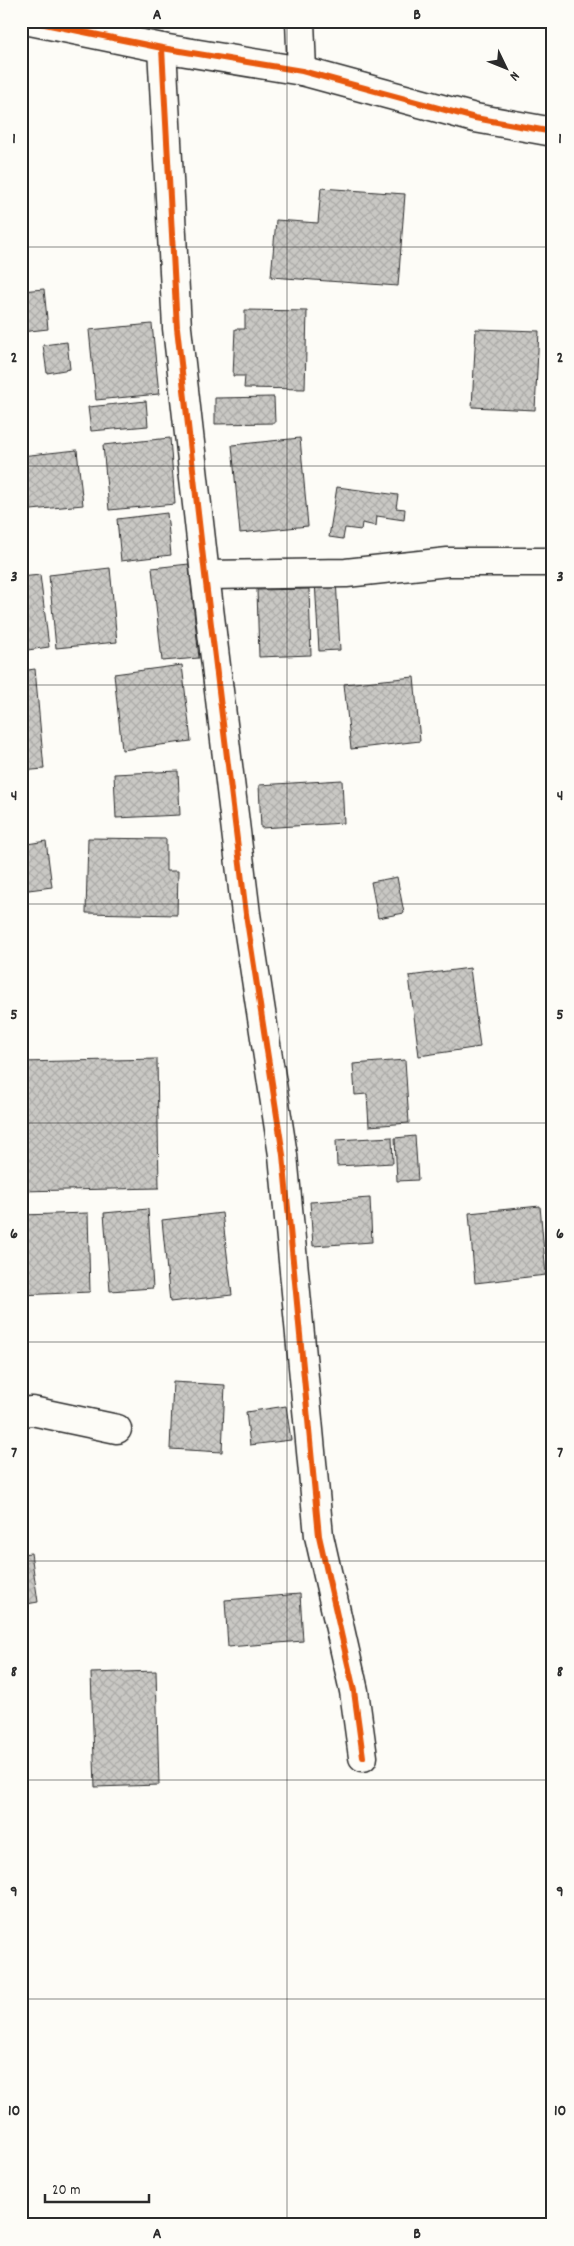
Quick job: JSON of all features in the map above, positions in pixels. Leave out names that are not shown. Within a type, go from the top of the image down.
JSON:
[{"type":"street","points":[[30,21],[162,48],[302,71],[475,118],[553,132]]},
{"type":"street","points":[[300,21],[302,71]]},
{"type":"street","points":[[162,48],[177,328],[246,914],[283,1154],[318,1536],[354,1691],[363,1757]]},
{"type":"street","points":[[205,575],[346,572],[448,562],[553,562]]},
{"type":"street","points":[[21,1412],[32,1411],[117,1429]]},
{"type":"building","points":[[321,188],[405,194],[398,286],[271,277],[276,220],[318,223]]},
{"type":"building","points":[[44,289],[48,329],[21,332],[21,291]]},
{"type":"building","points":[[245,310],[307,311],[305,389],[244,388],[245,376],[233,376],[235,329],[245,329]]},
{"type":"building","points":[[152,324],[159,394],[96,400],[89,330]]},
{"type":"building","points":[[476,329],[539,331],[535,410],[472,407]]},
{"type":"building","points":[[67,342],[70,369],[47,373],[43,345]]},
{"type":"building","points":[[274,397],[275,423],[215,424],[215,398]]},
{"type":"building","points":[[146,401],[148,426],[91,431],[88,407]]},
{"type":"building","points":[[170,438],[175,504],[109,510],[103,445]]},
{"type":"building","points":[[300,438],[308,526],[240,533],[232,445]]},
{"type":"building","points":[[77,450],[83,505],[21,511],[21,456]]},
{"type":"building","points":[[337,487],[398,495],[396,508],[405,509],[404,520],[377,516],[376,526],[362,523],[361,530],[345,528],[343,539],[329,537]]},
{"type":"building","points":[[167,513],[171,555],[121,561],[117,519]]},
{"type":"building","points":[[189,564],[199,658],[162,661],[152,568]]},
{"type":"building","points":[[110,568],[117,642],[56,648],[49,575]]},
{"type":"building","points":[[40,575],[49,647],[28,650],[21,599],[21,577]]},
{"type":"building","points":[[336,579],[340,650],[319,651],[315,581]]},
{"type":"building","points":[[309,589],[311,655],[259,657],[257,590]]},
{"type":"building","points":[[182,665],[191,741],[122,750],[114,674]]},
{"type":"building","points":[[35,669],[44,769],[21,771],[21,671]]},
{"type":"building","points":[[414,677],[420,741],[351,749],[344,684]]},
{"type":"building","points":[[178,771],[180,815],[116,818],[114,774]]},
{"type":"building","points":[[342,780],[344,823],[261,828],[259,785]]},
{"type":"building","points":[[88,838],[166,839],[166,871],[178,871],[177,915],[86,913]]},
{"type":"building","points":[[46,841],[52,887],[21,891],[21,845]]},
{"type":"building","points":[[397,877],[404,913],[378,918],[371,882]]},
{"type":"building","points":[[470,968],[480,1047],[419,1056],[409,976]]},
{"type":"building","points":[[157,1059],[159,1188],[21,1191],[21,1062]]},
{"type":"building","points":[[405,1060],[409,1123],[369,1126],[367,1094],[355,1095],[353,1064]]},
{"type":"building","points":[[415,1136],[418,1180],[397,1181],[395,1138]]},
{"type":"building","points":[[392,1137],[393,1163],[337,1166],[336,1140]]},
{"type":"building","points":[[370,1198],[372,1242],[313,1246],[310,1202]]},
{"type":"building","points":[[540,1206],[546,1275],[475,1283],[469,1213]]},
{"type":"building","points":[[148,1209],[153,1288],[110,1291],[104,1213]]},
{"type":"building","points":[[88,1213],[90,1292],[21,1295],[21,1215]]},
{"type":"building","points":[[222,1213],[232,1295],[170,1302],[162,1220]]},
{"type":"building","points":[[173,1382],[225,1385],[222,1452],[170,1449]]},
{"type":"building","points":[[286,1406],[291,1440],[250,1445],[246,1412]]},
{"type":"building","points":[[31,1553],[38,1602],[21,1605],[21,1554]]},
{"type":"building","points":[[300,1594],[303,1641],[228,1647],[225,1600]]},
{"type":"building","points":[[156,1671],[159,1785],[95,1787],[91,1673]]},
{"type":"cycle path","points":[[30,21],[162,48],[302,71],[475,118],[553,132]]},
{"type":"cycle path","points":[[162,48],[177,328],[205,575],[246,914],[283,1155],[319,1536],[354,1691],[363,1757]]}]
